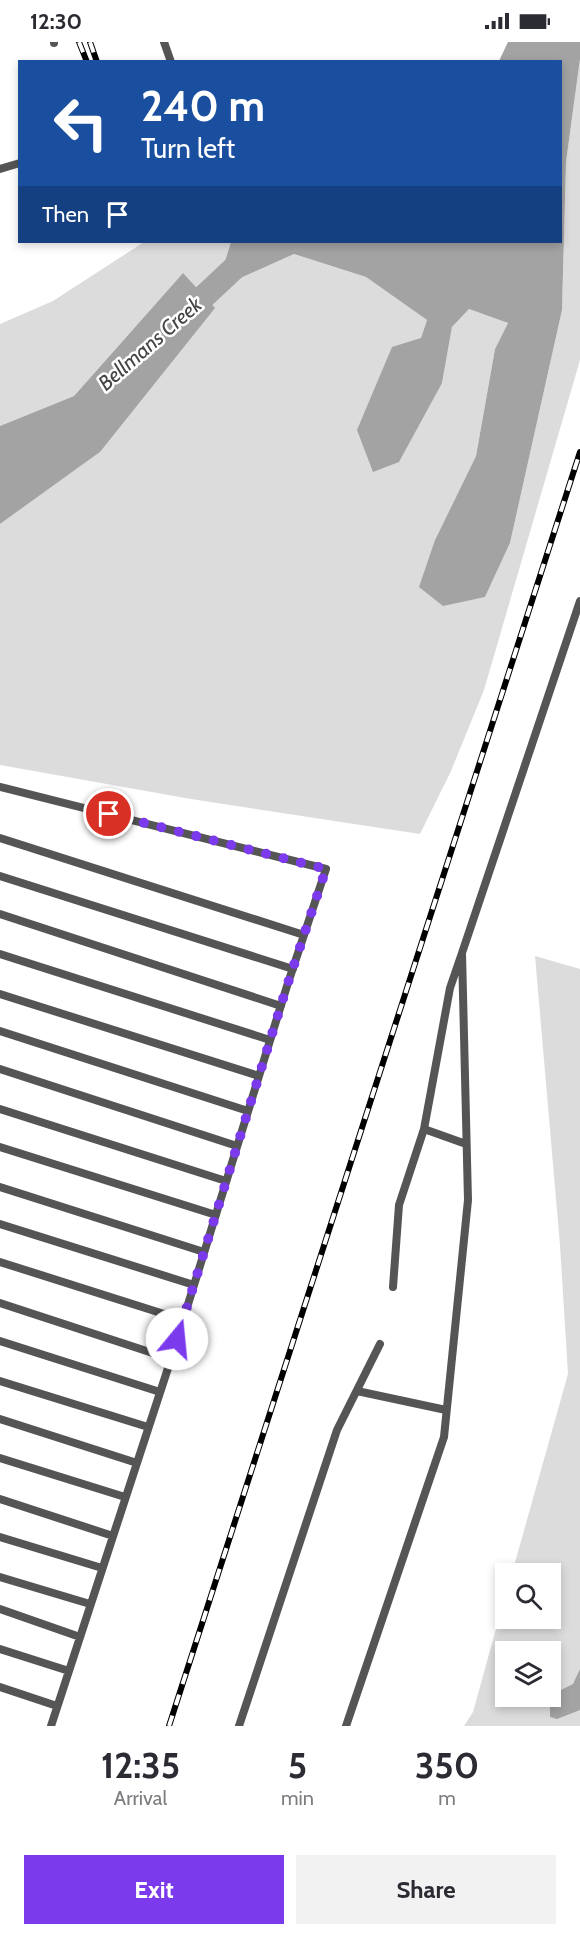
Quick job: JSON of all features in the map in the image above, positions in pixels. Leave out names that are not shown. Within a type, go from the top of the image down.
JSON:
[{"type":"lane","points":[[164,42],[170,60]]},
{"type":"lane","points":[[0,169],[18,164]]},
{"type":"lane","points":[[393,1287],[399,1205],[424,1130],[450,988],[580,602]]},
{"type":"lane","points":[[0,787],[326,869],[292,969],[171,1359],[51,1726]]},
{"type":"lane","points":[[0,838],[304,935]]},
{"type":"lane","points":[[0,876],[292,969]]},
{"type":"lane","points":[[0,914],[281,1006]]},
{"type":"lane","points":[[346,1726],[444,1437],[468,1200],[462,953]]},
{"type":"lane","points":[[0,954],[270,1040]]},
{"type":"lane","points":[[0,994],[259,1076]]},
{"type":"lane","points":[[0,1031],[248,1111]]},
{"type":"lane","points":[[0,1069],[237,1146]]},
{"type":"lane","points":[[0,1109],[226,1181]]},
{"type":"lane","points":[[424,1130],[466,1144]]},
{"type":"lane","points":[[0,1147],[216,1215]]},
{"type":"lane","points":[[0,1187],[204,1252]]},
{"type":"lane","points":[[0,1224],[194,1285]]},
{"type":"lane","points":[[0,1262],[183,1320]]},
{"type":"lane","points":[[0,1303],[171,1359]]},
{"type":"lane","points":[[0,1341],[160,1392]]},
{"type":"lane","points":[[239,1726],[337,1430],[380,1344]]},
{"type":"lane","points":[[0,1381],[148,1427]]},
{"type":"lane","points":[[357,1390],[446,1410]]},
{"type":"lane","points":[[0,1419],[137,1463]]},
{"type":"lane","points":[[0,1458],[125,1497]]},
{"type":"lane","points":[[0,1499],[113,1536]]},
{"type":"lane","points":[[0,1537],[102,1568]]},
{"type":"lane","points":[[0,1577],[90,1604]]},
{"type":"lane","points":[[0,1610],[80,1637]]},
{"type":"lane","points":[[0,1649],[69,1671]]},
{"type":"lane","points":[[0,1687],[57,1707]]},
{"type":"shaded area","points":[[580,59],[580,360],[484,690],[451,771],[420,834],[191,799],[0,765],[0,524],[100,452],[183,273],[74,396],[0,426],[0,324],[53,301],[142,243],[231,243],[225,261],[236,280],[294,254],[366,277],[427,320],[421,338],[442,383],[452,327],[469,309],[508,323],[495,349],[476,456],[435,540],[485,597],[510,543],[562,310],[566,162]]},
{"type":"shaded area","points":[[535,956],[580,969],[580,1726],[464,1726],[473,1712],[496,1629],[561,1629],[561,1563],[515,1563],[568,1374],[560,1245]]},
{"type":"water","points":[[508,42],[580,42],[580,59],[566,162],[562,310],[510,543],[485,597],[443,606],[419,587],[435,540],[476,456],[495,349],[508,323],[469,309],[452,327],[442,383],[399,462],[373,472],[357,430],[392,347],[421,338],[427,320],[366,277],[294,254],[236,280],[225,261],[231,243],[562,243],[562,60],[499,60]]},
{"type":"water","points":[[183,273],[215,308],[100,452],[0,524],[0,426],[74,396]]},
{"type":"water","points":[[580,1669],[580,1710],[557,1719],[550,1717],[550,1707],[561,1707],[561,1690],[573,1684]]},
{"type":"waterway","name":"Bellmans Creek","points":[[182,317],[261,243]]},
{"type":"railway","points":[[79,42],[86,60]]},
{"type":"railway","points":[[90,42],[96,60]]},
{"type":"railway","points":[[169,1726],[580,452]]},
{"type":"route","points":[[109,814],[326,869],[287,986],[177,1339]]}]
